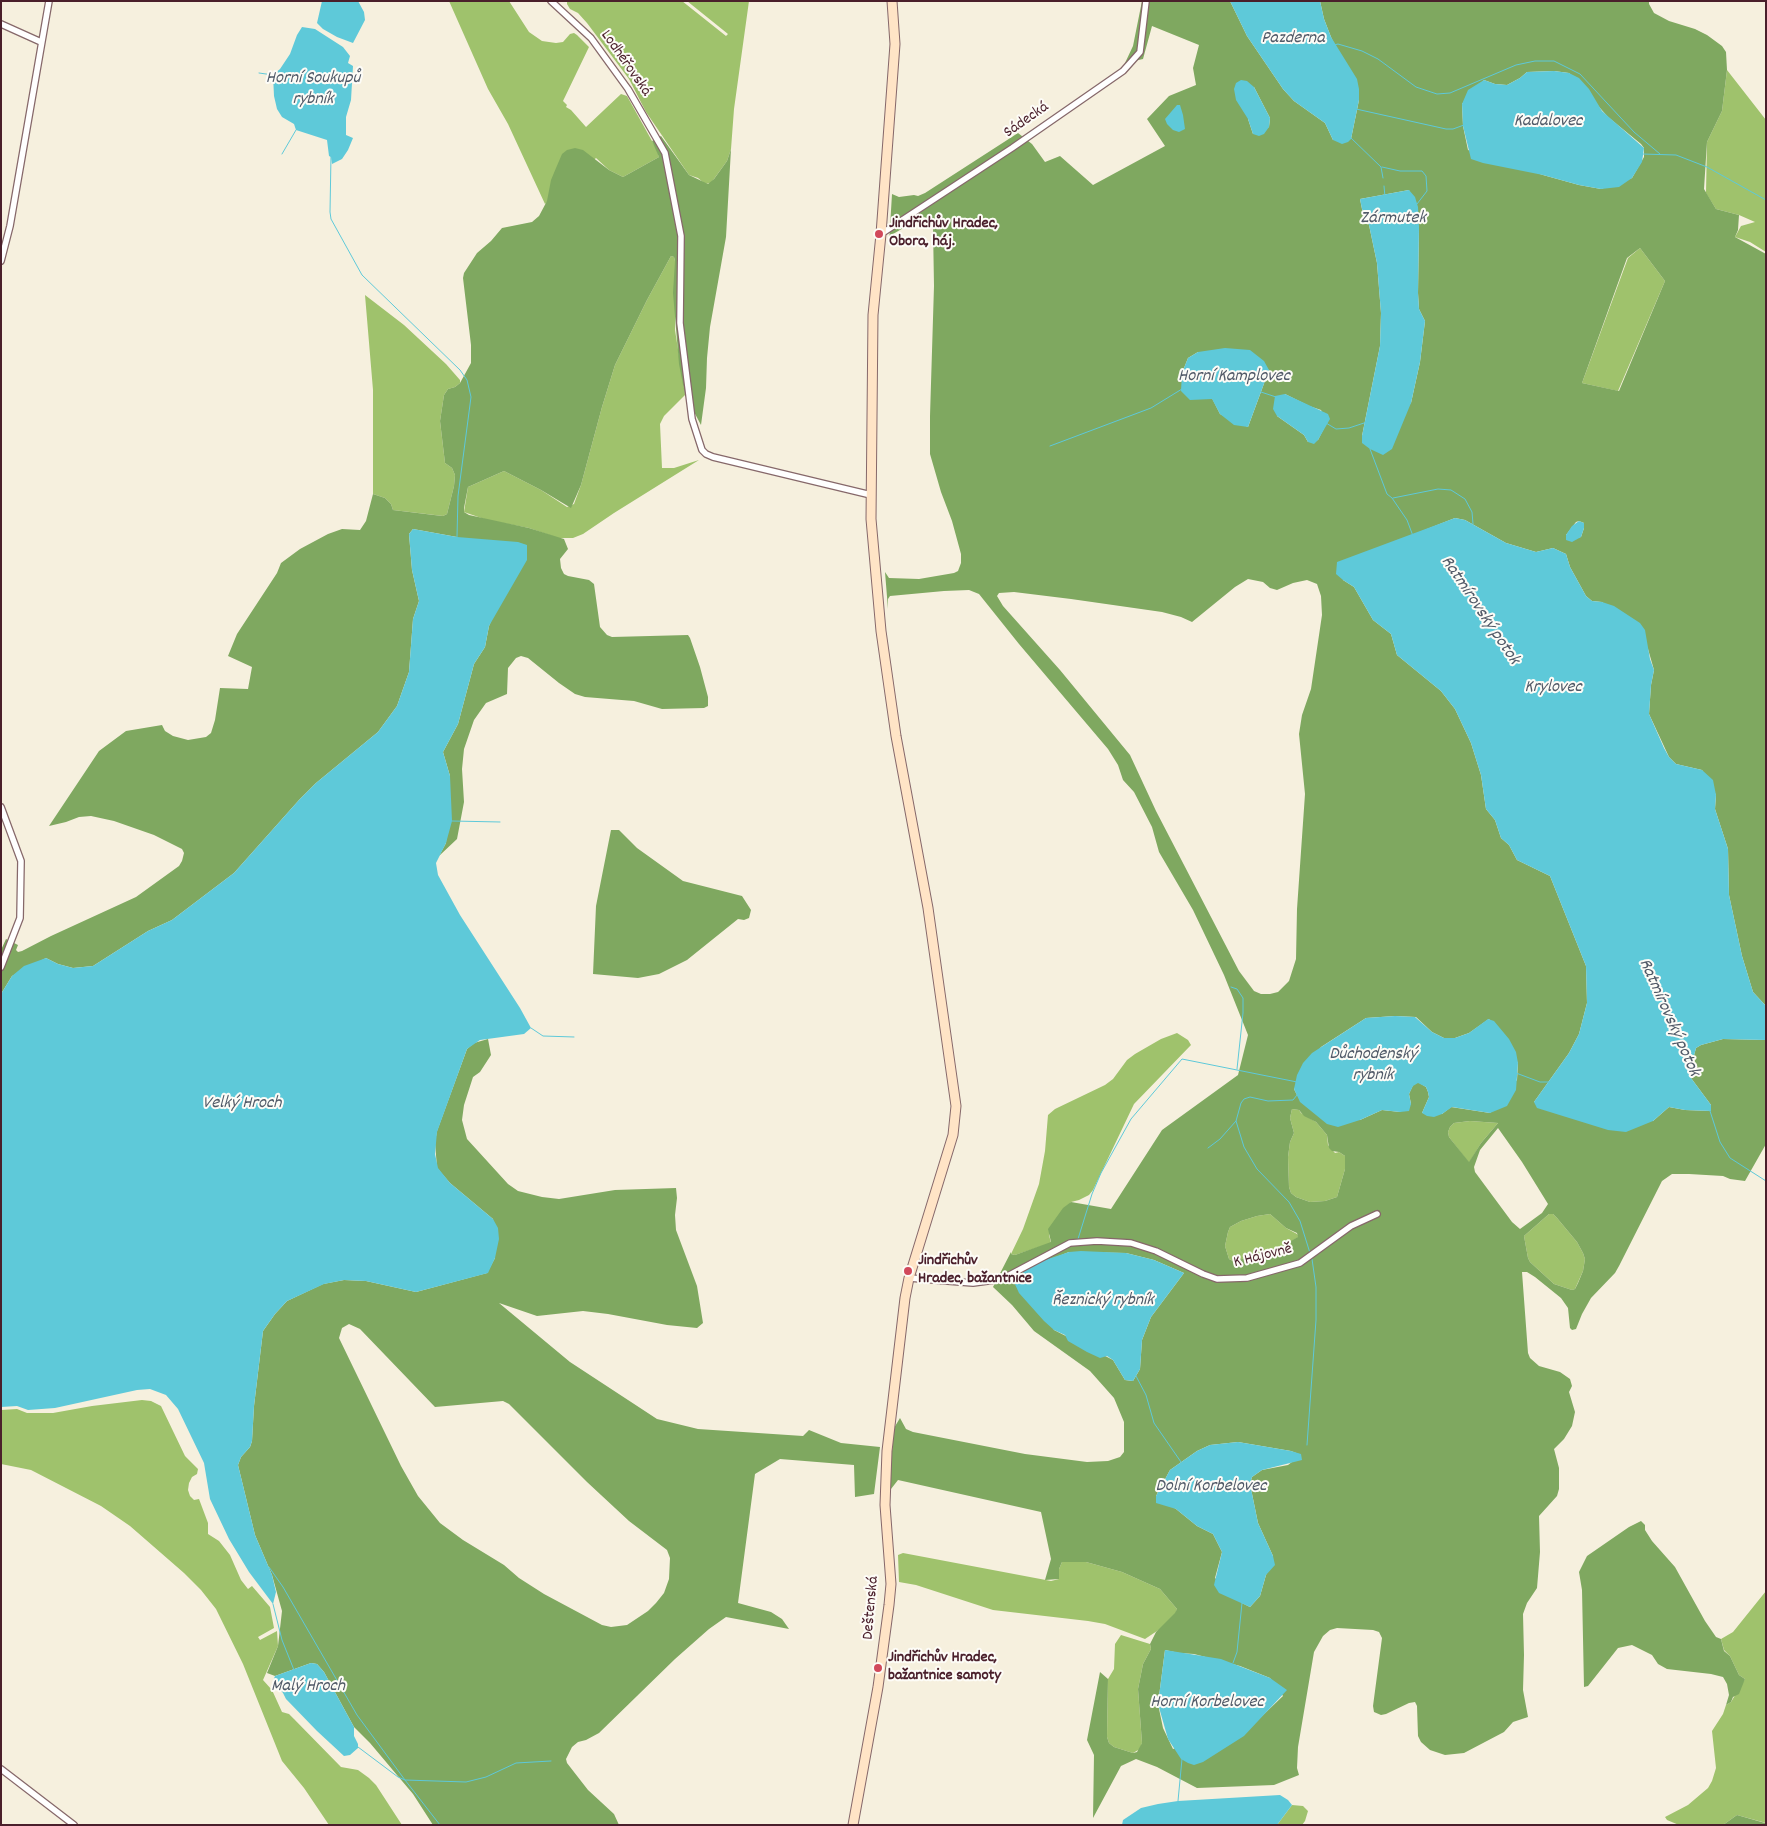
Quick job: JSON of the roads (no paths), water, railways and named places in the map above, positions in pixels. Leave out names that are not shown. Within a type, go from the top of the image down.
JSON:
[{"type":"main road","name":"Deštenská","points":[[853,1825],[878,1687],[890,1591],[885,1505],[887,1451],[903,1308],[909,1278],[953,1136],[956,1106],[928,908],[896,736],[881,631],[871,518],[874,315],[895,44],[892,1]]},
{"type":"street","points":[[1,261],[10,226],[49,1]]},
{"type":"street","name":"Lodhéřovská","points":[[551,1],[591,38],[628,89],[665,153],[681,236],[680,323],[692,419],[702,450],[706,454],[713,456],[871,495]]},
{"type":"street","name":"Sádecká","points":[[881,234],[1012,148],[1123,71],[1140,52],[1146,1]]},
{"type":"street","points":[[1,24],[41,42]]},
{"type":"street","points":[[1,807],[21,860],[20,918],[1,967]]},
{"type":"street","name":"K Hájovně","points":[[909,1278],[973,1283],[1002,1279],[1070,1243],[1096,1241],[1131,1243],[1156,1251],[1217,1279],[1247,1278],[1300,1263],[1351,1226],[1377,1214]]},
{"type":"street","points":[[1,1769],[74,1825]]},
{"type":"water","points":[[322,1],[358,1],[364,12],[365,20],[353,43],[337,37],[317,23]]},
{"type":"water","name":"Pazderna","points":[[1230,1],[1320,1],[1331,37],[1357,79],[1359,89],[1359,100],[1351,139],[1348,142],[1342,144],[1333,140],[1325,123],[1294,101],[1283,89],[1247,36]]},
{"type":"water","name":"Horní Soukupů rybník","points":[[302,27],[315,29],[343,47],[350,56],[348,63],[353,66],[351,100],[346,117],[346,135],[353,138],[342,159],[332,164],[327,140],[296,130],[294,124],[282,117],[277,109],[274,96],[273,75],[280,69],[290,54]]},
{"type":"water","name":"Kadalovec","points":[[1554,71],[1569,73],[1579,78],[1589,89],[1602,111],[1644,148],[1642,162],[1632,178],[1619,187],[1601,189],[1579,185],[1471,159],[1463,126],[1462,104],[1468,90],[1484,80],[1495,84],[1507,85],[1527,72]]},
{"type":"water","points":[[1241,80],[1247,81],[1254,87],[1270,118],[1269,127],[1264,134],[1259,136],[1253,134],[1248,119],[1236,100],[1234,89],[1236,83]]},
{"type":"water","points":[[1177,105],[1180,105],[1185,129],[1179,132],[1173,130],[1165,119]]},
{"type":"water","name":"Zármutek","points":[[1409,190],[1415,197],[1418,207],[1418,293],[1419,309],[1425,321],[1420,362],[1411,403],[1392,449],[1383,455],[1362,443],[1380,346],[1381,313],[1377,263],[1369,225],[1360,199]]},
{"type":"water","name":"Horní Kamplovec","points":[[1225,348],[1250,350],[1264,361],[1269,370],[1248,427],[1234,425],[1220,414],[1212,399],[1190,400],[1181,391],[1182,373],[1188,358],[1198,352]]},
{"type":"water","points":[[1285,394],[1328,414],[1330,419],[1314,444],[1308,442],[1304,435],[1277,416],[1273,409],[1275,396]]},
{"type":"water","name":"Krylovec","points":[[1455,518],[1465,520],[1506,543],[1536,552],[1553,548],[1566,554],[1570,567],[1586,596],[1592,601],[1614,606],[1640,623],[1645,630],[1654,670],[1649,714],[1664,748],[1676,764],[1702,770],[1713,780],[1716,795],[1715,809],[1728,849],[1729,895],[1742,956],[1753,992],[1766,1006],[1766,1040],[1723,1039],[1696,1048],[1691,1078],[1711,1105],[1711,1111],[1669,1107],[1653,1121],[1626,1132],[1608,1130],[1537,1108],[1534,1102],[1569,1053],[1579,1034],[1587,1003],[1586,966],[1550,876],[1517,860],[1509,845],[1501,838],[1495,820],[1486,809],[1481,775],[1471,743],[1455,709],[1441,691],[1397,655],[1391,634],[1373,620],[1354,587],[1336,574],[1337,562]]},
{"type":"water","points":[[1579,521],[1584,523],[1581,537],[1572,542],[1566,540],[1566,535],[1572,526]]},
{"type":"water","name":"Velký Hroch","points":[[413,529],[457,537],[518,542],[527,545],[527,560],[489,626],[485,647],[474,664],[458,724],[443,752],[450,776],[452,821],[446,843],[436,863],[438,875],[460,915],[531,1028],[524,1034],[480,1040],[467,1049],[437,1132],[435,1154],[438,1168],[450,1183],[493,1219],[498,1228],[499,1239],[495,1258],[488,1273],[416,1292],[366,1281],[344,1280],[324,1284],[287,1301],[263,1331],[252,1441],[238,1465],[255,1535],[272,1575],[276,1592],[273,1604],[249,1572],[229,1539],[210,1499],[204,1463],[178,1409],[166,1395],[150,1389],[137,1390],[55,1408],[28,1410],[17,1406],[1,1407],[1,994],[12,976],[24,966],[46,958],[73,968],[93,966],[148,931],[172,920],[234,873],[316,783],[378,732],[397,706],[409,672],[413,619],[419,601],[412,570],[409,534]]},
{"type":"water","name":"Důchodenský rybník","points":[[1415,1017],[1432,1032],[1444,1038],[1455,1038],[1469,1033],[1488,1019],[1494,1021],[1509,1039],[1516,1052],[1518,1063],[1516,1090],[1507,1106],[1490,1113],[1452,1107],[1434,1117],[1427,1116],[1422,1113],[1429,1097],[1428,1092],[1426,1087],[1418,1083],[1413,1086],[1409,1094],[1411,1104],[1409,1111],[1382,1110],[1338,1127],[1327,1124],[1300,1102],[1294,1089],[1297,1075],[1303,1063],[1312,1053],[1366,1018]]},
{"type":"water","name":"Řeznický rybník","points":[[1069,1252],[1126,1253],[1154,1260],[1184,1273],[1151,1317],[1142,1340],[1140,1369],[1133,1381],[1125,1380],[1113,1360],[1107,1356],[1100,1358],[1087,1352],[1068,1341],[1065,1335],[1054,1330],[1019,1293],[1013,1280],[1042,1261]]},
{"type":"water","name":"Dolní Korbelovec","points":[[1238,1442],[1291,1451],[1301,1454],[1302,1460],[1262,1470],[1252,1477],[1250,1484],[1258,1523],[1273,1556],[1275,1565],[1266,1575],[1260,1596],[1250,1607],[1219,1593],[1214,1585],[1222,1552],[1213,1534],[1197,1526],[1176,1509],[1156,1503],[1156,1496],[1170,1470],[1197,1451],[1210,1445]]},
{"type":"water","name":"Horní Korbelovec","points":[[1165,1650],[1221,1659],[1270,1678],[1287,1690],[1244,1736],[1203,1762],[1194,1765],[1181,1759],[1168,1739],[1158,1704]]},
{"type":"water","name":"Malý Hroch","points":[[311,1663],[317,1664],[324,1672],[354,1727],[354,1736],[358,1748],[350,1755],[344,1756],[317,1731],[286,1699],[273,1681],[275,1676]]},
{"type":"water","points":[[1280,1795],[1292,1805],[1277,1825],[1122,1825],[1123,1820],[1141,1808],[1158,1804],[1178,1801]]},
{"type":"waterway","points":[[1334,45],[1338,44],[1362,51],[1378,59],[1416,87],[1437,94],[1450,93],[1516,65],[1535,61],[1554,61],[1580,74],[1634,132],[1660,154]]},
{"type":"waterway","points":[[259,73],[273,75]]},
{"type":"waterway","points":[[1356,109],[1446,129],[1453,129],[1464,125]]},
{"type":"waterway","points":[[282,154],[296,130]]},
{"type":"waterway","name":"Ratmírovský potok","points":[[1350,137],[1381,167],[1383,178]]},
{"type":"waterway","points":[[1642,154],[1676,155],[1707,167],[1766,200]]},
{"type":"waterway","points":[[331,156],[331,219],[362,275],[460,370],[467,380],[471,397],[458,496],[457,537]]},
{"type":"waterway","points":[[1382,167],[1400,171],[1422,171],[1426,176],[1427,191],[1417,204]]},
{"type":"waterway","name":"Ratmírovský potok","points":[[1384,186],[1385,197]]},
{"type":"waterway","points":[[1050,446],[1151,408],[1182,389]]},
{"type":"waterway","points":[[1261,392],[1276,397]]},
{"type":"waterway","points":[[1326,423],[1336,429],[1349,428],[1367,422]]},
{"type":"waterway","name":"Ratmírovský potok","points":[[1370,449],[1387,494],[1392,498],[1407,520],[1413,536]]},
{"type":"waterway","points":[[1393,498],[1438,489],[1451,490],[1465,499],[1472,512],[1473,524]]},
{"type":"waterway","points":[[452,821],[500,822]]},
{"type":"waterway","points":[[1231,987],[1237,989],[1243,998],[1237,1069]]},
{"type":"waterway","points":[[531,1028],[543,1036],[574,1037]]},
{"type":"waterway","points":[[1078,1239],[1092,1194],[1101,1173],[1131,1119],[1182,1059],[1297,1082]]},
{"type":"waterway","points":[[1516,1073],[1540,1082],[1551,1082]]},
{"type":"waterway","points":[[1297,1095],[1293,1100],[1268,1101],[1250,1097],[1244,1099],[1236,1121],[1244,1147],[1257,1169],[1289,1202],[1300,1221],[1310,1253]]},
{"type":"waterway","name":"Ratmírovský potok","points":[[1710,1111],[1720,1142],[1730,1158],[1766,1181]]},
{"type":"waterway","points":[[1208,1148],[1220,1139],[1236,1121]]},
{"type":"waterway","points":[[1307,1445],[1316,1320],[1316,1287],[1312,1259]]},
{"type":"waterway","points":[[1136,1376],[1146,1395],[1154,1423],[1181,1462]]},
{"type":"waterway","points":[[269,1567],[283,1587],[357,1715],[405,1780],[466,1782],[486,1777],[516,1763],[551,1761]]},
{"type":"waterway","points":[[1233,1663],[1237,1652],[1242,1603]]},
{"type":"waterway","points":[[273,1604],[282,1640],[294,1670]]},
{"type":"waterway","points":[[358,1747],[398,1777],[405,1780],[440,1825]]},
{"type":"waterway","points":[[1178,1801],[1182,1759]]},
{"type":"place","name":"Jindřichův Hradec, Obora, háj.","points":[[879,234]]},
{"type":"place","name":"Jindřichův Hradec, bažantnice","points":[[908,1271]]},
{"type":"place","name":"Jindřichův Hradec, bažantnice samoty","points":[[878,1668]]}]
